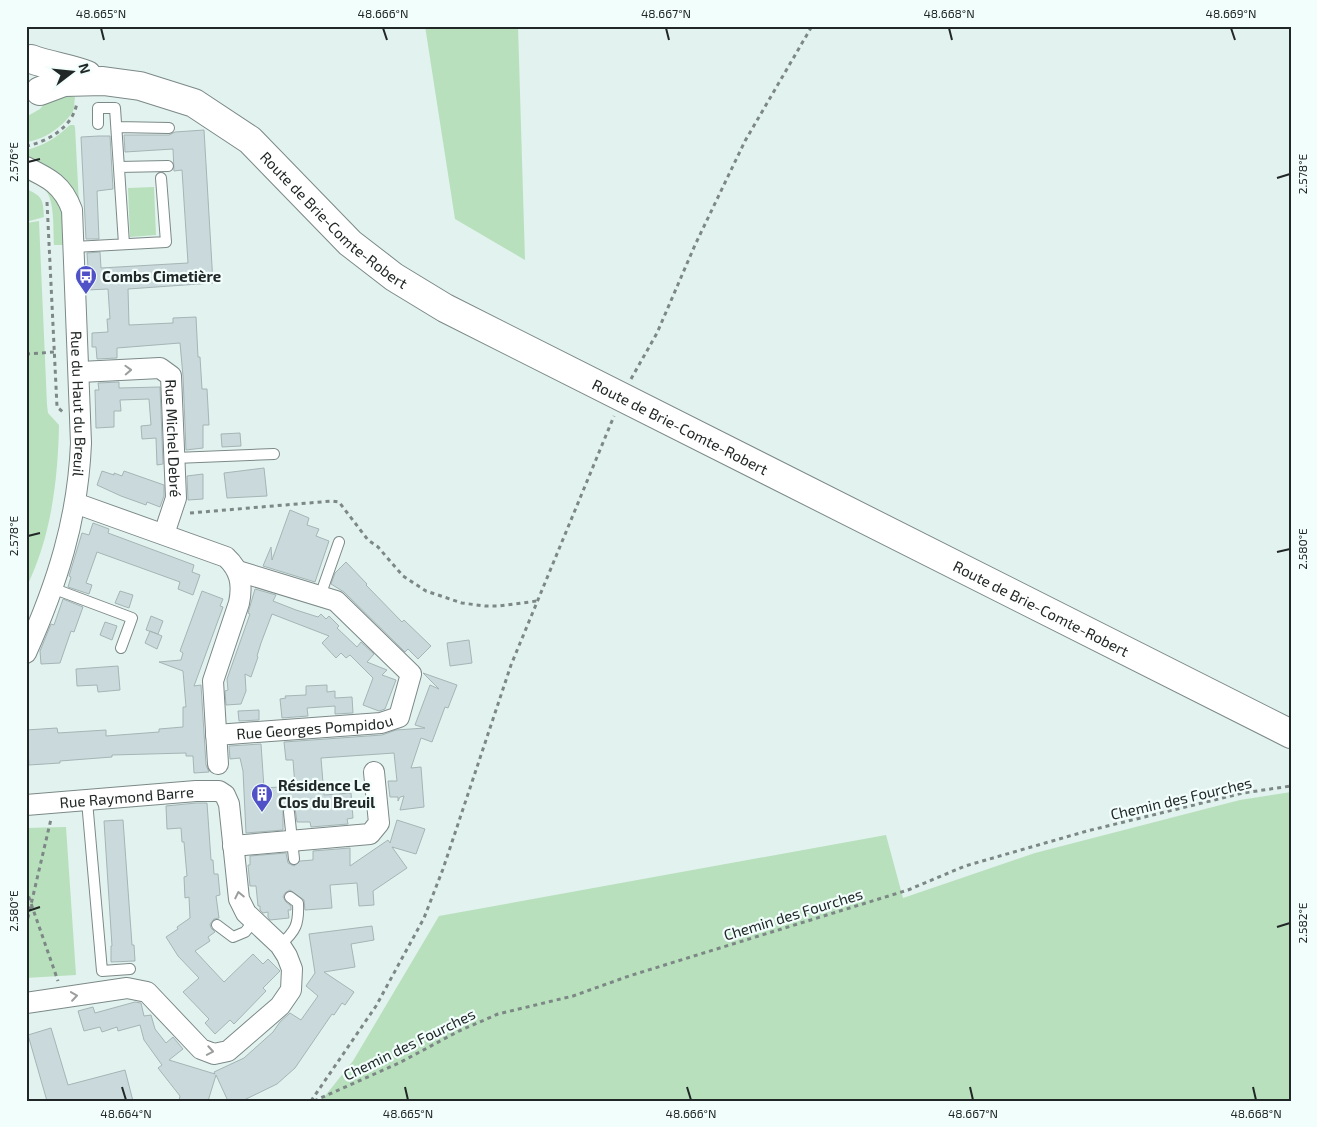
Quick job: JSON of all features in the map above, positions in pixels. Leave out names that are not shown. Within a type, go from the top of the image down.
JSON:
[{"type":"main road","name":"Route de Brie-Comte-Robert","points":[[29,58],[47,65],[73,69],[103,81]]},
{"type":"main road","points":[[29,58],[41,71],[43,80],[33,98]]},
{"type":"main road","name":"Route de Brie-Comte-Robert","points":[[33,98],[64,82],[103,81],[140,86],[194,103],[250,140],[350,243],[394,277],[445,308],[1291,734]]},
{"type":"street","name":"Rue du Haut du Breuil","points":[[26,167],[51,180],[63,192],[68,199],[73,220],[80,372],[81,443],[80,472],[70,531],[45,612],[26,653]]},
{"type":"street","name":"Rue Michel Debré","points":[[80,372],[160,368],[171,376],[176,498],[164,534]]},
{"type":"street","name":"Rue Georges Pompidou","points":[[75,503],[226,557],[238,571],[336,601],[411,674],[399,717],[381,723],[216,735]]},
{"type":"street","name":"Rue Georges Pompidou","points":[[218,764],[213,681],[239,603],[241,592],[238,571]]},
{"type":"street","points":[[26,1003],[127,988],[147,992],[200,1049],[214,1054],[228,1051],[280,1006],[290,990],[292,969],[280,945],[246,913],[239,899],[233,846],[293,850],[370,834],[379,823],[374,772]]},
{"type":"street","name":"Rue Raymond Barre","points":[[26,805],[173,792],[219,791],[226,795],[229,804],[233,846]]},
{"type":"lane","points":[[98,124],[98,108],[115,108],[124,244]]},
{"type":"lane","points":[[117,127],[169,128]]},
{"type":"lane","points":[[119,167],[168,166]]},
{"type":"lane","points":[[74,247],[166,242],[161,178]]},
{"type":"lane","points":[[175,458],[274,454]]},
{"type":"lane","points":[[320,596],[339,542]]},
{"type":"lane","points":[[52,588],[132,618],[120,648]]},
{"type":"lane","points":[[86,801],[102,970],[130,970]]},
{"type":"lane","points":[[290,812],[293,850]]},
{"type":"lane","points":[[280,945],[290,936],[298,920],[298,903],[290,897]]},
{"type":"lane","points":[[217,925],[233,937],[245,932],[254,921]]},
{"type":"path","points":[[312,1101],[376,1006],[424,918],[443,869],[511,665],[622,396],[657,333],[695,245],[745,141],[812,26]]},
{"type":"path","points":[[26,146],[36,144],[58,132],[76,112],[78,98]]},
{"type":"path","points":[[45,194],[48,203],[57,407],[68,419]]},
{"type":"path","points":[[26,354],[44,353]]},
{"type":"path","points":[[170,515],[338,502],[368,540],[378,547],[403,576],[426,591],[462,603],[485,606],[537,601]]},
{"type":"path","name":"Chemin des Fourches","points":[[312,1101],[399,1064],[459,1031],[498,1014],[573,996],[629,976],[908,890],[965,866],[1106,827],[1243,793],[1291,786]]},
{"type":"path","points":[[26,926],[55,803]]},
{"type":"path","points":[[26,890],[64,997]]},
{"type":"green space","points":[[425,26],[518,26],[525,260],[455,219]]},
{"type":"green space","points":[[72,94],[71,97],[75,97],[74,107],[68,118],[46,136],[26,142],[26,117],[40,109],[45,103]]},
{"type":"green space","points":[[70,125],[75,127],[79,204],[64,178],[49,167],[26,157],[26,150],[50,140]]},
{"type":"green space","points":[[26,177],[46,187],[64,210],[66,245],[54,245],[52,208],[48,194],[41,187],[26,180]]},
{"type":"green space","points":[[154,187],[156,235],[130,237],[128,188]]},
{"type":"green space","points":[[26,189],[41,199],[44,217],[26,222]]},
{"type":"green space","points":[[39,221],[47,405],[48,413],[59,425],[55,488],[47,529],[35,569],[26,588],[26,223]]},
{"type":"green space","points":[[1291,792],[1291,1101],[321,1101],[353,1061],[439,916],[886,835],[903,898],[1035,853],[1240,800]]},
{"type":"green space","points":[[66,827],[76,975],[26,978],[26,828]]},
{"type":"building","points":[[204,130],[213,283],[128,289],[129,325],[173,323],[173,318],[196,317],[198,357],[200,357],[202,389],[207,389],[209,425],[203,425],[203,448],[186,450],[180,343],[117,348],[117,358],[97,359],[96,347],[92,347],[92,333],[108,332],[107,319],[110,319],[108,289],[87,290],[86,269],[88,267],[87,253],[100,252],[101,268],[188,263],[182,170],[174,171],[173,149],[125,152],[124,135],[169,135],[175,132]]},
{"type":"building","points":[[110,136],[113,189],[97,191],[99,239],[86,239],[81,137]]},
{"type":"building","points":[[119,382],[119,388],[160,387],[163,464],[157,465],[156,438],[142,439],[141,426],[151,425],[149,399],[120,400],[121,411],[114,411],[114,427],[96,428],[95,390],[99,390],[98,383]]},
{"type":"building","points":[[240,433],[241,446],[222,447],[221,434]]},
{"type":"building","points":[[264,468],[267,496],[227,498],[224,473]]},
{"type":"building","points":[[102,471],[122,476],[124,471],[164,485],[164,496],[160,507],[147,502],[146,505],[97,485]]},
{"type":"building","points":[[203,474],[203,499],[188,500],[187,476]]},
{"type":"building","points":[[290,510],[309,518],[307,525],[319,529],[316,536],[329,541],[315,582],[263,566],[271,547],[272,560]]},
{"type":"building","points":[[93,523],[109,529],[108,533],[194,565],[192,572],[200,575],[193,595],[178,589],[180,582],[97,552],[86,583],[92,585],[89,594],[68,587],[71,577],[69,576],[82,533],[89,535]]},
{"type":"building","points":[[346,562],[402,622],[404,620],[431,646],[418,659],[408,649],[405,652],[344,592],[331,584],[335,573]]},
{"type":"building","points":[[255,589],[276,595],[273,601],[296,610],[318,617],[321,614],[326,619],[329,616],[339,626],[337,628],[357,647],[361,642],[374,654],[367,662],[387,670],[382,675],[396,680],[385,709],[379,711],[363,705],[373,678],[350,655],[346,658],[341,653],[336,658],[322,643],[329,636],[272,614],[251,677],[245,674],[246,691],[241,704],[226,705],[225,691],[228,690],[227,679],[250,614],[248,613]]},
{"type":"building","points":[[120,591],[133,595],[129,608],[115,603]]},
{"type":"building","points":[[202,591],[223,599],[220,606],[223,607],[194,686],[201,685],[206,765],[209,772],[194,773],[193,756],[186,756],[186,753],[112,755],[112,757],[29,765],[28,750],[26,750],[26,730],[57,728],[58,733],[106,730],[106,736],[159,732],[159,729],[183,727],[183,707],[186,707],[183,671],[159,662],[181,660],[183,653],[180,651]]},
{"type":"building","points":[[63,599],[83,607],[74,632],[71,631],[60,663],[41,664],[40,651],[51,624],[54,625]]},
{"type":"building","points":[[151,616],[163,621],[158,634],[146,630]]},
{"type":"building","points":[[105,622],[117,626],[112,640],[100,635]]},
{"type":"building","points":[[150,631],[162,636],[157,649],[145,643]]},
{"type":"building","points":[[469,640],[472,663],[450,666],[447,643]]},
{"type":"building","points":[[118,666],[120,690],[98,692],[97,685],[77,686],[76,669]]},
{"type":"building","points":[[423,673],[457,685],[448,708],[445,707],[432,742],[421,738],[411,768],[421,767],[424,807],[400,810],[404,796],[400,797],[398,801],[398,797],[390,797],[388,781],[397,781],[394,753],[321,758],[324,795],[351,793],[353,818],[347,819],[348,824],[311,827],[310,822],[297,822],[295,808],[289,805],[283,810],[283,830],[246,833],[243,771],[240,758],[230,759],[229,746],[261,744],[264,788],[295,786],[293,760],[286,760],[284,742],[382,735],[396,730],[425,728],[415,725],[430,685],[439,689]]},
{"type":"building","points":[[327,685],[327,692],[335,691],[335,698],[352,697],[353,713],[335,714],[335,706],[307,708],[308,716],[282,718],[280,699],[286,698],[285,696],[306,695],[306,686]]},
{"type":"building","points":[[259,710],[259,720],[239,721],[238,711]]},
{"type":"building","points":[[207,803],[211,860],[213,860],[214,874],[218,874],[220,895],[216,896],[219,918],[214,919],[210,924],[215,932],[208,937],[210,941],[195,951],[224,982],[253,954],[263,964],[268,959],[280,971],[263,988],[266,991],[234,1024],[230,1020],[215,1034],[205,1023],[209,1019],[183,992],[199,978],[178,956],[166,937],[190,918],[189,897],[185,898],[184,877],[187,876],[181,828],[167,829],[166,806]]},
{"type":"building","points":[[123,820],[132,945],[134,945],[135,961],[111,962],[112,946],[104,821]]},
{"type":"building","points":[[397,820],[425,829],[416,854],[392,847],[407,868],[373,891],[374,905],[359,906],[357,883],[330,885],[332,908],[305,910],[304,900],[290,890],[283,897],[291,906],[291,910],[288,910],[289,918],[270,920],[268,912],[263,913],[260,910],[256,886],[250,886],[248,865],[250,865],[250,856],[286,853],[288,863],[294,866],[300,861],[313,860],[313,851],[350,848],[350,866],[388,840],[390,843]]},
{"type":"building","points":[[372,926],[374,940],[351,944],[355,967],[324,972],[354,992],[345,1005],[342,1003],[334,1015],[332,1014],[295,1068],[277,1084],[242,1101],[228,1101],[216,1075],[208,1101],[179,1101],[180,1096],[158,1068],[162,1065],[144,1040],[140,1025],[118,1031],[117,1027],[102,1032],[100,1027],[84,1031],[78,1011],[93,1007],[95,1013],[135,1002],[141,1003],[144,1016],[151,1015],[155,1029],[166,1043],[173,1037],[183,1049],[169,1060],[215,1074],[214,1072],[244,1058],[273,1032],[290,1013],[301,1020],[318,996],[306,986],[315,973],[309,934]]},
{"type":"building","points":[[51,1028],[68,1085],[125,1070],[133,1101],[47,1101],[28,1035]]},
{"type":"place","name":"Combs Cimetière","points":[[86,295]]},
{"type":"place","name":"Résidence Le Clos du Breuil","points":[[262,813]]}]
